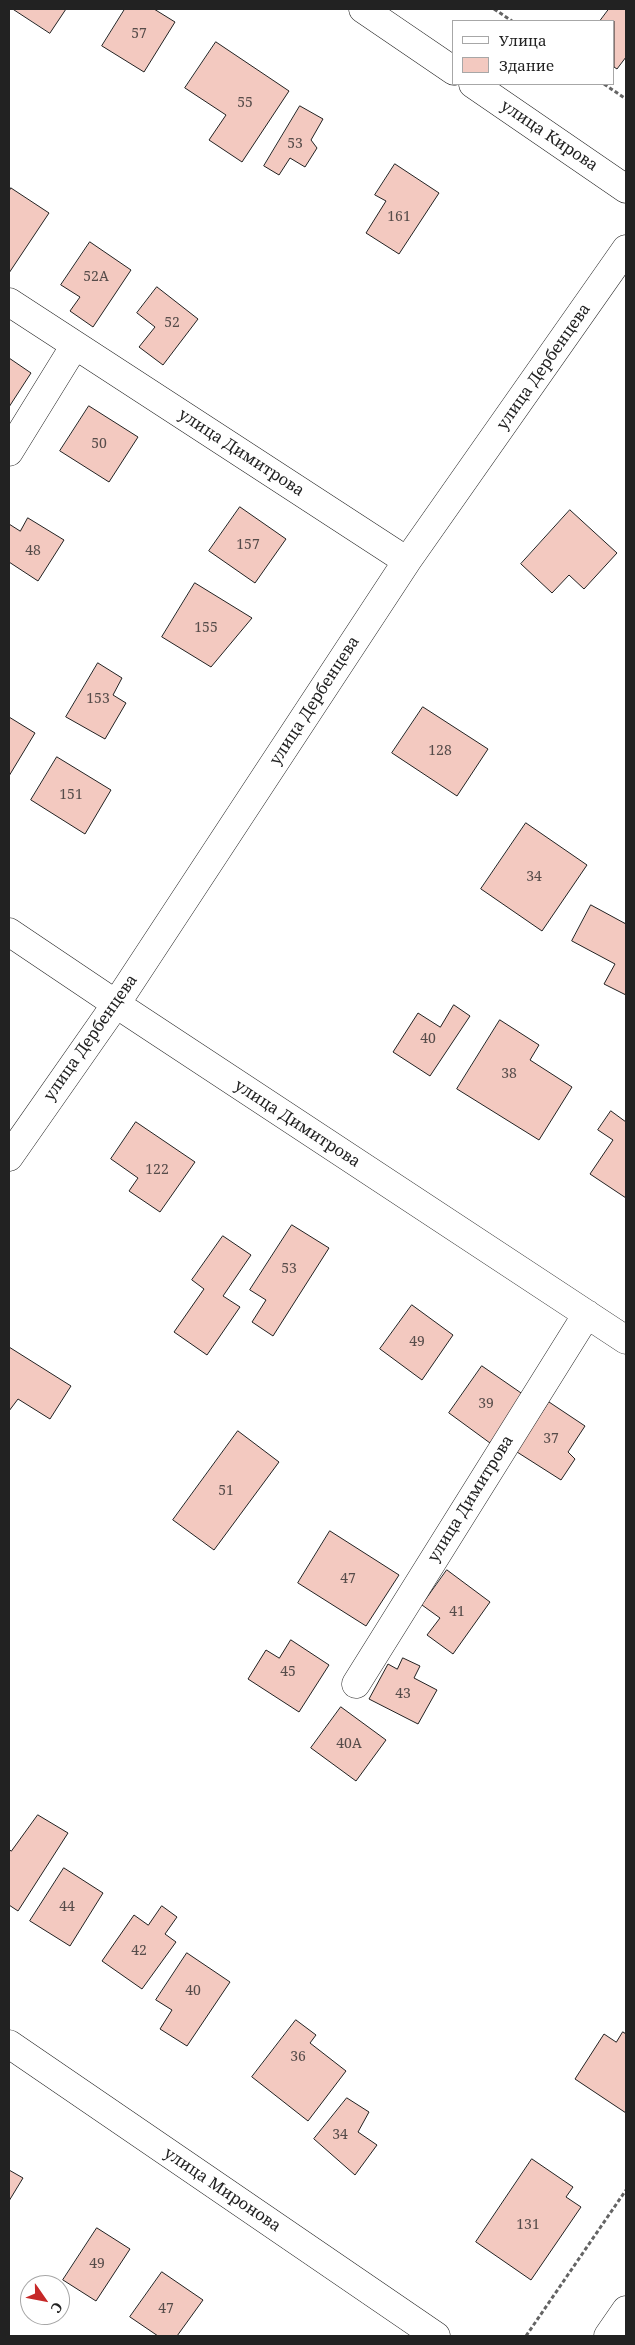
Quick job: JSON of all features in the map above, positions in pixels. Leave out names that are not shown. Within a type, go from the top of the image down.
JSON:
[{"type":"street","points":[[363,9],[452,70]]},
{"type":"street","name":"улица Кирова","points":[[474,85],[626,189]]},
{"type":"street","name":"улица Дербенцева","points":[[9,1157],[116,1004],[407,561],[626,249]]},
{"type":"street","name":"улица Димитрова","points":[[9,302],[407,561]]},
{"type":"street","points":[[9,452],[75,345]]},
{"type":"street","name":"улица Димитрова","points":[[9,932],[626,1340]]},
{"type":"street","name":"улица Димитрова","points":[[356,1684],[587,1314]]},
{"type":"street","name":"улица Миронова","points":[[9,2044],[436,2336]]},
{"type":"street","points":[[608,2336],[626,2310]]},
{"type":"path","points":[[494,9],[510,20]]},
{"type":"path","points":[[605,85],[626,99]]},
{"type":"path","points":[[526,2336],[626,2190]]},
{"type":"building","points":[[13,9],[66,9],[50,33]]},
{"type":"building","points":[[125,9],[154,9],[175,22],[144,72],[102,46]]},
{"type":"building","points":[[609,9],[626,9],[626,57],[617,69],[615,68],[615,20],[601,20]]},
{"type":"building","points":[[216,42],[289,91],[242,162],[209,140],[226,115],[185,88]]},
{"type":"building","points":[[300,106],[323,119],[311,140],[317,148],[305,167],[290,158],[279,175],[264,166]]},
{"type":"building","points":[[395,164],[439,193],[399,254],[366,233],[386,201],[375,195]]},
{"type":"building","points":[[11,188],[49,213],[9,273],[9,192]]},
{"type":"building","points":[[90,242],[131,270],[93,327],[70,311],[80,297],[61,285]]},
{"type":"building","points":[[157,287],[198,319],[163,365],[139,347],[155,327],[137,313]]},
{"type":"building","points":[[9,358],[31,373],[9,407]]},
{"type":"building","points":[[89,406],[138,437],[109,482],[60,451]]},
{"type":"building","points":[[240,507],[286,539],[255,583],[209,551]]},
{"type":"building","points":[[570,510],[617,553],[584,589],[569,575],[552,593],[521,564]]},
{"type":"building","points":[[28,518],[64,540],[38,581],[9,562],[9,524],[20,531]]},
{"type":"building","points":[[195,583],[252,618],[211,667],[162,637]]},
{"type":"building","points":[[98,663],[122,678],[113,695],[126,703],[105,739],[66,717]]},
{"type":"building","points":[[423,707],[488,749],[457,796],[392,753]]},
{"type":"building","points":[[9,717],[35,733],[9,776]]},
{"type":"building","points":[[57,757],[111,790],[85,834],[31,800]]},
{"type":"building","points":[[526,823],[587,865],[542,931],[481,889]]},
{"type":"building","points":[[591,905],[626,924],[626,995],[604,984],[615,964],[572,941]]},
{"type":"building","points":[[454,1005],[470,1016],[430,1076],[393,1052],[418,1013],[440,1027]]},
{"type":"building","points":[[500,1020],[539,1045],[530,1060],[572,1087],[539,1140],[457,1089]]},
{"type":"building","points":[[611,1111],[626,1122],[626,1198],[590,1174],[613,1140],[598,1130]]},
{"type":"building","points":[[136,1122],[195,1162],[160,1212],[129,1191],[138,1178],[111,1159]]},
{"type":"building","points":[[292,1225],[329,1248],[273,1336],[252,1322],[266,1300],[250,1290]]},
{"type":"building","points":[[223,1236],[251,1255],[223,1296],[240,1307],[207,1355],[174,1332],[204,1289],[192,1280]]},
{"type":"building","points":[[412,1305],[453,1335],[422,1380],[380,1349]]},
{"type":"building","points":[[9,1347],[71,1386],[50,1419],[18,1399],[9,1411]]},
{"type":"building","points":[[482,1366],[524,1395],[490,1443],[449,1413]]},
{"type":"building","points":[[549,1402],[585,1426],[568,1452],[575,1459],[561,1480],[517,1452]]},
{"type":"building","points":[[238,1431],[279,1462],[214,1550],[173,1520]]},
{"type":"building","points":[[330,1531],[399,1575],[366,1626],[298,1583]]},
{"type":"building","points":[[447,1570],[490,1602],[453,1654],[427,1635],[440,1618],[422,1605]]},
{"type":"building","points":[[291,1640],[329,1665],[299,1712],[248,1679],[266,1650],[279,1658]]},
{"type":"building","points":[[403,1658],[420,1666],[414,1678],[437,1690],[418,1724],[369,1699],[388,1664],[397,1669]]},
{"type":"building","points":[[341,1707],[386,1740],[356,1781],[311,1748]]},
{"type":"building","points":[[38,1815],[68,1833],[18,1911],[9,1905],[9,1849],[11,1851]]},
{"type":"building","points":[[64,1868],[103,1893],[70,1946],[30,1921]]},
{"type":"building","points":[[162,1906],[177,1917],[165,1934],[176,1942],[142,1989],[102,1961],[134,1915],[148,1925]]},
{"type":"building","points":[[187,1953],[230,1982],[187,2046],[160,2029],[172,2010],[156,2000]]},
{"type":"building","points":[[296,2020],[316,2035],[310,2043],[346,2071],[308,2121],[252,2077]]},
{"type":"building","points":[[623,2032],[626,2034],[626,2113],[575,2079],[604,2034],[616,2042]]},
{"type":"building","points":[[347,2098],[369,2112],[358,2132],[377,2145],[355,2175],[314,2139]]},
{"type":"building","points":[[532,2159],[573,2187],[566,2197],[581,2207],[531,2280],[476,2242]]},
{"type":"building","points":[[9,2170],[23,2178],[9,2201]]},
{"type":"building","points":[[97,2228],[130,2249],[96,2301],[70,2284],[70,2275],[66,2275]]},
{"type":"building","points":[[162,2272],[203,2300],[177,2336],[158,2336],[130,2317]]}]
